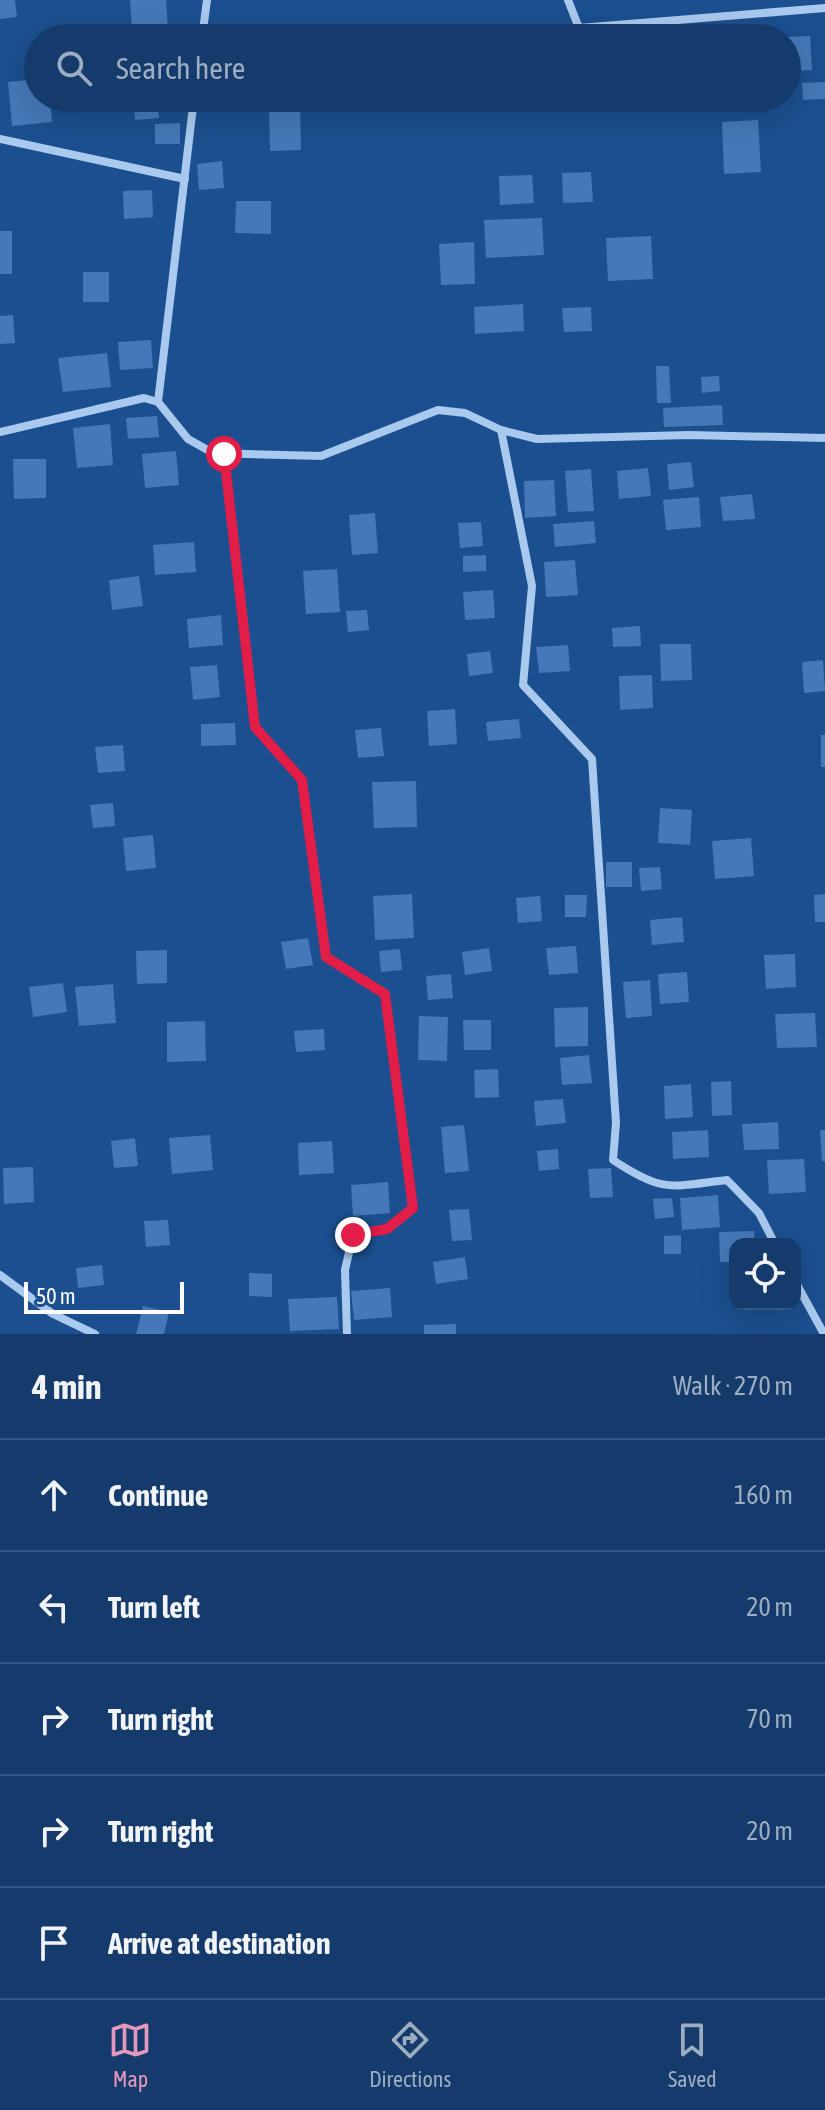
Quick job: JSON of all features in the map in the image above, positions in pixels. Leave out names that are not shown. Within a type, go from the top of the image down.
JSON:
[{"type":"street","points":[[204,24],[207,0]]},
{"type":"street","points":[[568,0],[577,24]]},
{"type":"street","points":[[628,24],[825,8]]},
{"type":"street","points":[[158,402],[192,112]]},
{"type":"street","points":[[0,139],[185,179]]},
{"type":"street","points":[[0,432],[144,398],[158,402],[188,439],[213,453],[224,454],[321,456],[438,410],[465,413],[501,430],[537,439],[689,435],[825,438]]},
{"type":"street","points":[[501,430],[532,586],[523,685],[592,759],[616,1123],[613,1160],[642,1179],[670,1188],[727,1180],[759,1213],[772,1238]]},
{"type":"street","points":[[224,454],[255,727],[302,780],[326,957],[385,994],[413,1208],[387,1229],[353,1235],[345,1270],[347,1334]]},
{"type":"street","points":[[0,1275],[53,1314],[95,1334]]},
{"type":"street","points":[[801,1292],[824,1334]]},
{"type":"building","points":[[0,0],[15,0],[17,17],[0,19]]},
{"type":"building","points":[[130,0],[166,0],[168,24],[132,24]]},
{"type":"building","points":[[801,36],[810,36],[812,70],[801,70]]},
{"type":"building","points":[[24,80],[24,112],[51,112],[52,122],[12,126],[8,82]]},
{"type":"building","points":[[825,82],[825,99],[803,100],[802,83]]},
{"type":"building","points":[[134,112],[159,112],[159,118],[135,120]]},
{"type":"building","points":[[269,112],[300,112],[301,150],[270,151]]},
{"type":"building","points":[[758,120],[761,172],[724,174],[722,122]]},
{"type":"building","points":[[180,123],[180,144],[155,144],[155,124]]},
{"type":"building","points":[[222,161],[224,188],[199,190],[197,164]]},
{"type":"building","points":[[591,172],[593,202],[563,203],[562,173]]},
{"type":"building","points":[[532,175],[534,203],[500,205],[499,176]]},
{"type":"building","points":[[152,190],[153,217],[124,219],[123,191]]},
{"type":"building","points":[[236,201],[271,201],[271,234],[235,233]]},
{"type":"building","points":[[542,218],[544,255],[486,258],[484,220]]},
{"type":"building","points":[[0,231],[12,231],[12,274],[0,274]]},
{"type":"building","points":[[651,236],[653,279],[608,281],[606,238]]},
{"type":"building","points":[[474,242],[475,284],[441,285],[439,244]]},
{"type":"building","points":[[83,272],[109,272],[109,302],[83,302]]},
{"type":"building","points":[[523,304],[524,331],[475,334],[474,307]]},
{"type":"building","points":[[591,307],[592,331],[564,332],[562,308]]},
{"type":"building","points":[[13,315],[15,343],[0,344],[0,316]]},
{"type":"building","points":[[151,340],[153,368],[120,370],[118,342]]},
{"type":"building","points":[[107,353],[111,387],[63,392],[58,358]]},
{"type":"building","points":[[656,366],[669,366],[671,403],[657,403]]},
{"type":"building","points":[[719,376],[720,391],[702,393],[701,377]]},
{"type":"building","points":[[722,405],[723,425],[664,427],[663,408]]},
{"type":"building","points":[[157,416],[159,437],[128,439],[126,418]]},
{"type":"building","points":[[110,424],[113,465],[77,468],[73,428]]},
{"type":"building","points":[[176,451],[179,485],[145,488],[142,454]]},
{"type":"building","points":[[13,459],[46,459],[46,498],[14,499]]},
{"type":"building","points":[[691,462],[694,487],[669,490],[667,464]]},
{"type":"building","points":[[648,468],[651,496],[619,499],[617,471]]},
{"type":"building","points":[[591,469],[594,511],[568,512],[565,471]]},
{"type":"building","points":[[554,480],[556,516],[525,518],[524,481]]},
{"type":"building","points":[[752,494],[755,519],[723,521],[720,497]]},
{"type":"building","points":[[699,497],[701,527],[666,530],[663,500]]},
{"type":"building","points":[[375,513],[378,553],[352,555],[349,515]]},
{"type":"building","points":[[594,521],[596,543],[555,547],[553,524]]},
{"type":"building","points":[[481,522],[483,546],[460,548],[458,523]]},
{"type":"building","points":[[194,542],[196,572],[155,575],[153,545]]},
{"type":"building","points":[[486,555],[486,571],[463,572],[463,556]]},
{"type":"building","points":[[575,560],[578,595],[546,597],[544,562]]},
{"type":"building","points":[[337,569],[340,612],[306,614],[303,571]]},
{"type":"building","points":[[139,576],[143,606],[112,610],[109,580]]},
{"type":"building","points":[[493,590],[495,618],[465,620],[463,592]]},
{"type":"building","points":[[367,610],[369,630],[348,632],[346,611]]},
{"type":"building","points":[[221,615],[223,645],[189,648],[187,619]]},
{"type":"building","points":[[640,626],[641,646],[613,647],[612,628]]},
{"type":"building","points":[[660,644],[691,644],[692,680],[661,681]]},
{"type":"building","points":[[568,645],[570,671],[539,673],[536,647]]},
{"type":"building","points":[[490,651],[493,673],[469,676],[467,654]]},
{"type":"building","points":[[823,660],[825,691],[804,693],[802,662]]},
{"type":"building","points":[[217,665],[220,697],[193,700],[190,667]]},
{"type":"building","points":[[652,675],[653,708],[620,710],[619,676]]},
{"type":"building","points":[[455,709],[457,744],[429,746],[427,711]]},
{"type":"building","points":[[519,719],[521,738],[488,741],[486,722]]},
{"type":"building","points":[[235,723],[236,745],[201,746],[201,724]]},
{"type":"building","points":[[381,728],[384,756],[358,758],[355,730]]},
{"type":"building","points":[[821,735],[825,735],[825,767],[821,767]]},
{"type":"building","points":[[123,745],[125,771],[98,773],[95,747]]},
{"type":"building","points":[[416,781],[417,827],[374,828],[372,782]]},
{"type":"building","points":[[113,803],[115,826],[93,828],[90,805]]},
{"type":"building","points":[[660,808],[692,810],[690,845],[658,843]]},
{"type":"building","points":[[153,835],[156,868],[126,871],[123,838]]},
{"type":"building","points":[[751,838],[754,876],[715,879],[712,841]]},
{"type":"building","points":[[606,862],[632,862],[632,887],[606,887]]},
{"type":"building","points":[[660,867],[662,889],[641,891],[639,868]]},
{"type":"building","points":[[412,894],[414,938],[375,940],[373,896]]},
{"type":"building","points":[[825,894],[825,922],[815,922],[814,895]]},
{"type":"building","points":[[565,895],[587,895],[586,917],[565,917]]},
{"type":"building","points":[[540,896],[542,921],[518,923],[516,898]]},
{"type":"building","points":[[682,917],[684,942],[652,945],[650,920]]},
{"type":"building","points":[[308,938],[313,965],[286,969],[281,942]]},
{"type":"building","points":[[576,946],[578,973],[549,975],[546,948]]},
{"type":"building","points":[[489,948],[492,971],[465,975],[462,952]]},
{"type":"building","points":[[400,949],[402,970],[381,972],[379,951]]},
{"type":"building","points":[[167,950],[167,983],[137,984],[136,951]]},
{"type":"building","points":[[795,954],[796,987],[766,989],[764,955]]},
{"type":"building","points":[[687,972],[689,1002],[660,1004],[658,974]]},
{"type":"building","points":[[451,974],[453,998],[428,1000],[426,976]]},
{"type":"building","points":[[650,980],[652,1016],[626,1018],[623,982]]},
{"type":"building","points":[[63,983],[67,1012],[33,1017],[29,987]]},
{"type":"building","points":[[113,984],[116,1023],[79,1026],[75,987]]},
{"type":"building","points":[[588,1007],[588,1046],[555,1047],[554,1008]]},
{"type":"building","points":[[815,1013],[817,1047],[777,1048],[775,1014]]},
{"type":"building","points":[[419,1016],[448,1017],[447,1061],[418,1060]]},
{"type":"building","points":[[463,1020],[491,1020],[491,1050],[464,1050]]},
{"type":"building","points":[[205,1021],[206,1061],[167,1062],[167,1022]]},
{"type":"building","points":[[324,1029],[325,1050],[296,1052],[294,1031]]},
{"type":"building","points":[[589,1055],[592,1083],[562,1085],[560,1058]]},
{"type":"building","points":[[498,1069],[499,1097],[475,1098],[474,1070]]},
{"type":"building","points":[[731,1081],[732,1115],[712,1116],[711,1082]]},
{"type":"building","points":[[691,1084],[693,1117],[665,1119],[664,1086]]},
{"type":"building","points":[[563,1099],[566,1123],[536,1126],[534,1101]]},
{"type":"building","points":[[778,1122],[779,1149],[744,1150],[742,1124]]},
{"type":"building","points":[[464,1125],[469,1171],[445,1173],[441,1127]]},
{"type":"building","points":[[708,1130],[709,1157],[673,1159],[672,1132]]},
{"type":"building","points":[[820,1130],[825,1130],[825,1161],[822,1161]]},
{"type":"building","points":[[210,1135],[213,1170],[172,1174],[169,1138]]},
{"type":"building","points":[[135,1138],[138,1166],[114,1168],[111,1141]]},
{"type":"building","points":[[332,1141],[334,1173],[299,1175],[298,1143]]},
{"type":"building","points":[[558,1149],[559,1169],[539,1171],[537,1151]]},
{"type":"building","points":[[804,1159],[806,1192],[769,1194],[767,1160]]},
{"type":"building","points":[[33,1167],[34,1202],[4,1204],[3,1168]]},
{"type":"building","points":[[611,1168],[613,1197],[590,1198],[588,1169]]},
{"type":"building","points":[[388,1182],[390,1213],[353,1216],[351,1185]]},
{"type":"building","points":[[718,1195],[720,1227],[682,1230],[680,1198]]},
{"type":"building","points":[[672,1198],[674,1217],[655,1219],[653,1199]]},
{"type":"building","points":[[469,1209],[472,1240],[452,1241],[449,1210]]},
{"type":"building","points":[[168,1220],[170,1245],[146,1247],[144,1221]]},
{"type":"building","points":[[754,1231],[755,1238],[729,1238],[729,1262],[720,1262],[719,1232]]},
{"type":"building","points":[[681,1235],[681,1254],[664,1254],[664,1236]]},
{"type":"building","points":[[465,1257],[468,1279],[436,1284],[433,1262]]},
{"type":"building","points":[[102,1265],[104,1285],[78,1288],[76,1268]]},
{"type":"building","points":[[249,1273],[272,1274],[272,1297],[249,1296]]},
{"type":"building","points":[[390,1288],[392,1317],[354,1320],[351,1291]]},
{"type":"building","points":[[337,1297],[339,1329],[290,1331],[288,1299]]},
{"type":"building","points":[[143,1306],[169,1312],[164,1334],[136,1334]]},
{"type":"building","points":[[456,1324],[456,1334],[424,1334],[424,1325]]},
{"type":"route","points":[[224,454],[255,727],[302,780],[326,957],[385,994],[413,1208],[387,1229],[353,1235]]}]
